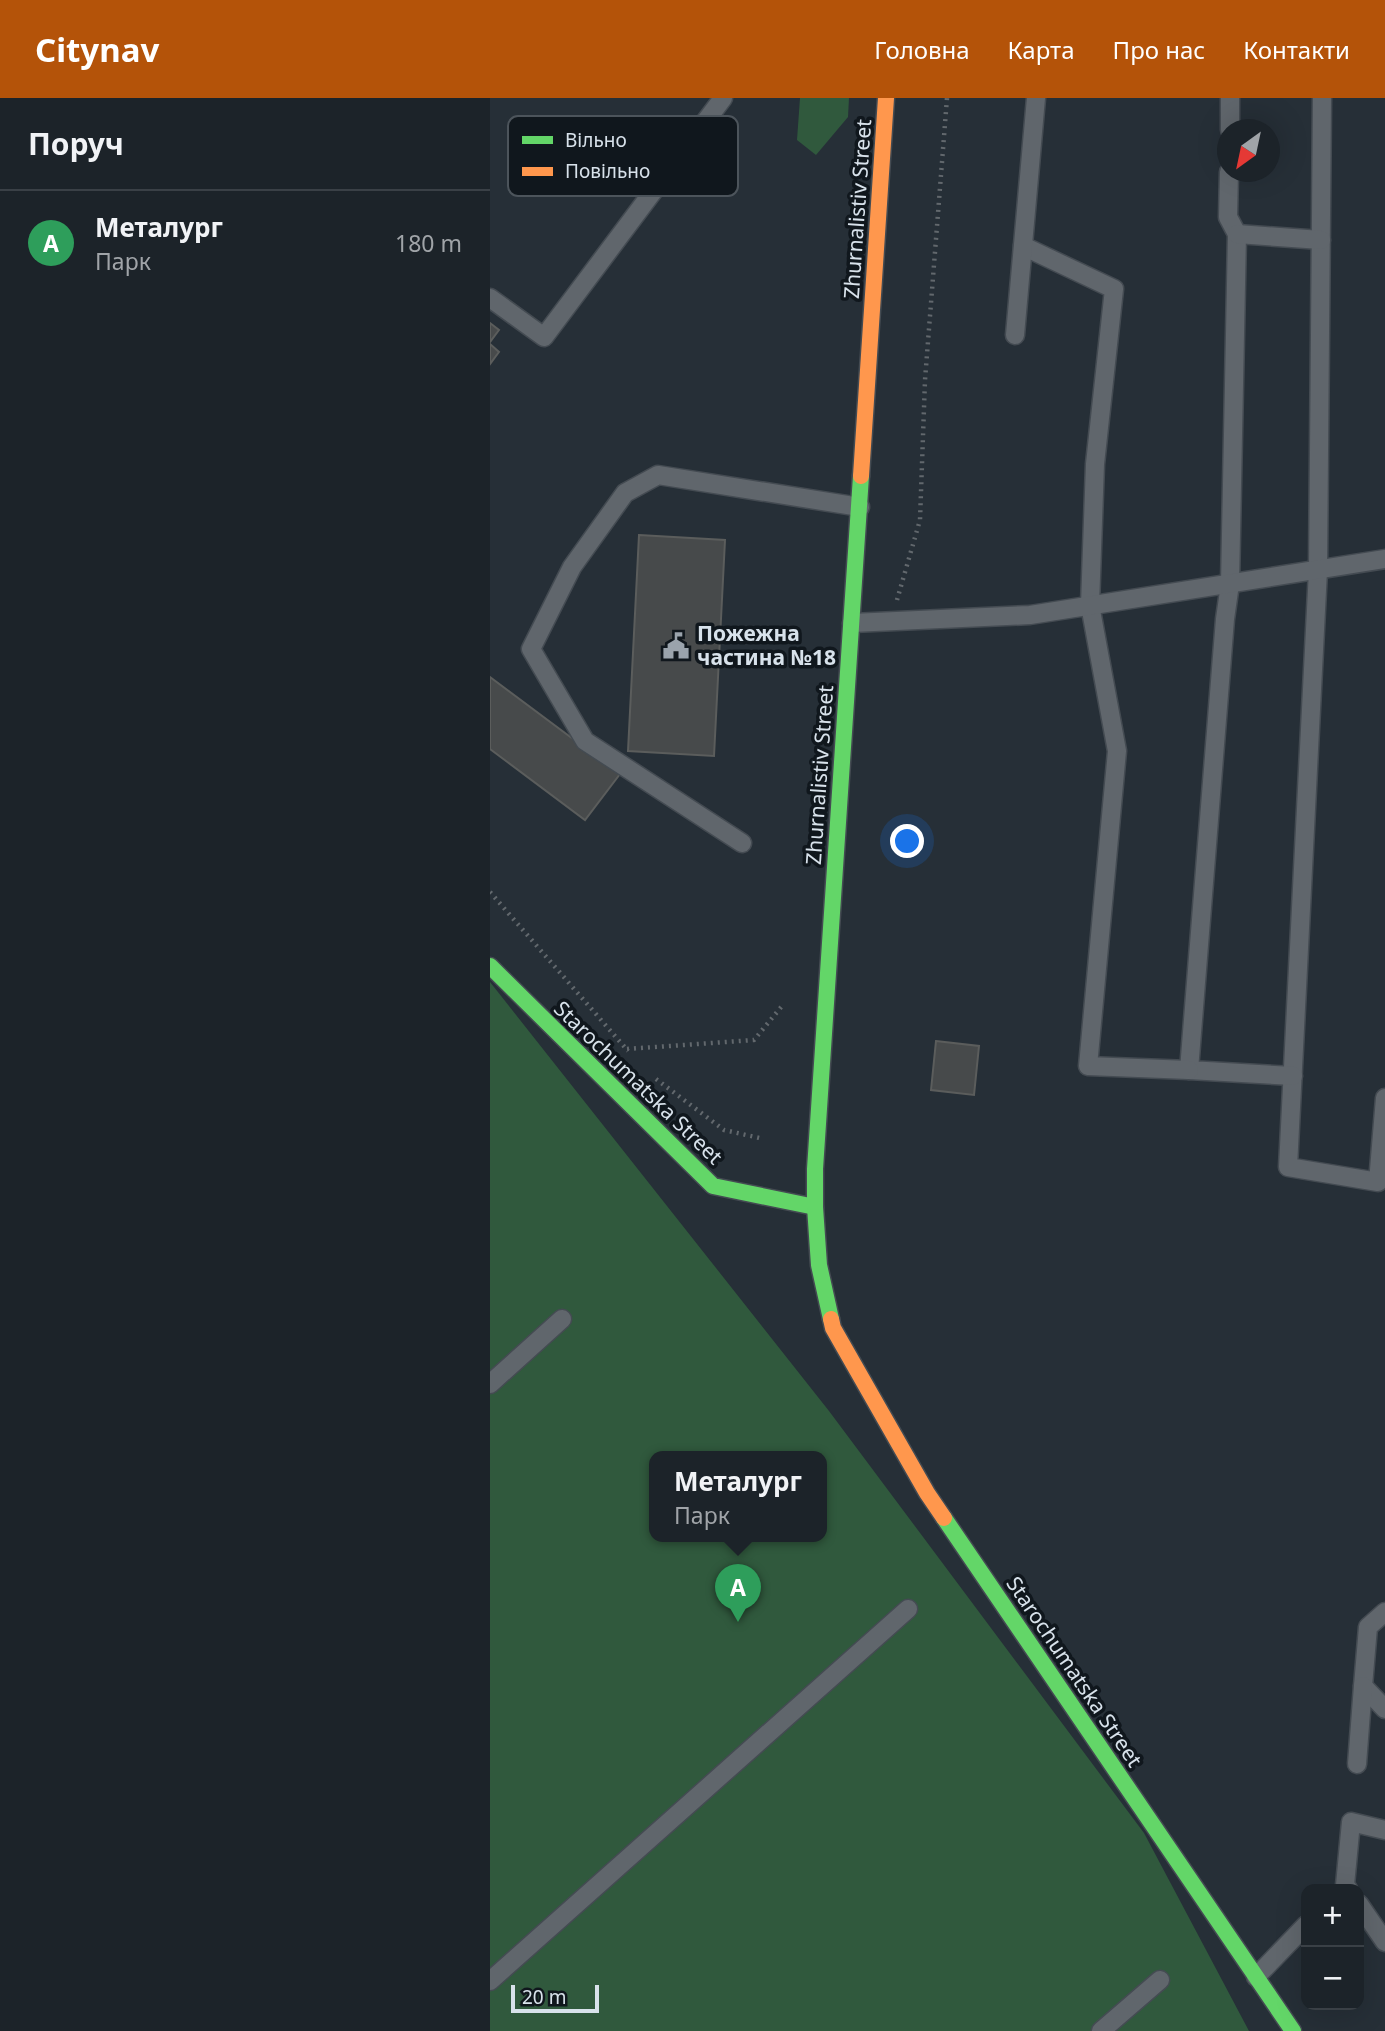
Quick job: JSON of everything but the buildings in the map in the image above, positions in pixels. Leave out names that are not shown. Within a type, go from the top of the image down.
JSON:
[{"type":"street","name":"Zhurnalistiv Street","points":[[833,1328],[819,1265],[815,1169],[886,98]]},
{"type":"street","name":"Starochumatska Street","points":[[490,966],[713,1186],[815,1207]]},
{"type":"street","name":"Starochumatska Street","points":[[833,1328],[927,1493],[1293,2031]]},
{"type":"lane","points":[[710,116],[723,98]]},
{"type":"lane","points":[[1015,335],[1036,98]]},
{"type":"lane","points":[[1230,98],[1230,119]]},
{"type":"lane","points":[[1322,98],[1318,570],[1288,1167],[1378,1182],[1385,1098]]},
{"type":"lane","points":[[1189,1070],[1230,583],[1237,234],[1228,217],[1229,182]]},
{"type":"lane","points":[[490,298],[544,337],[650,196]]},
{"type":"lane","points":[[1237,234],[1321,240]]},
{"type":"lane","points":[[1023,246],[1114,289],[1095,464],[1090,605],[1117,751],[1088,1066],[1293,1076]]},
{"type":"lane","points":[[742,844],[585,740],[531,649],[572,567],[625,493],[658,475],[860,507]]},
{"type":"lane","points":[[852,623],[1030,615],[1385,559]]},
{"type":"lane","points":[[490,1384],[562,1319]]},
{"type":"lane","points":[[490,1980],[908,1609]]},
{"type":"lane","points":[[1357,1765],[1368,1627],[1385,1612]]},
{"type":"lane","points":[[1363,1686],[1385,1709]]},
{"type":"lane","points":[[1345,1884],[1351,1822],[1385,1830]]},
{"type":"lane","points":[[1364,1911],[1385,1942]]},
{"type":"lane","points":[[1256,1977],[1301,1930]]},
{"type":"lane","points":[[1101,2031],[1160,1980]]},
{"type":"path","points":[[891,621],[920,520],[925,380],[947,98]]},
{"type":"path","points":[[490,892],[635,1060]]},
{"type":"path","points":[[626,1049],[754,1040],[782,1006]]},
{"type":"path","points":[[654,1078],[724,1130],[764,1139]]},
{"type":"green space","points":[[800,98],[849,98],[848,117],[816,155],[797,140]]},
{"type":"green space","points":[[490,982],[829,1411],[1144,1833],[1249,2031],[490,2031]]},
{"type":"traffic: fast","points":[[831,1319],[819,1265],[815,1169],[861,476]]},
{"type":"traffic: fast","points":[[490,966],[713,1186],[815,1207]]},
{"type":"traffic: fast","points":[[944,1518],[1293,2031]]},
{"type":"traffic: slow","points":[[861,476],[886,98]]},
{"type":"traffic: slow","points":[[831,1319],[833,1328],[944,1518]]},
{"type":"place","name":"Пожежна частина №18","points":[[676,646]]},
{"type":"place","name":"Металург","points":[[738,1622]]}]
